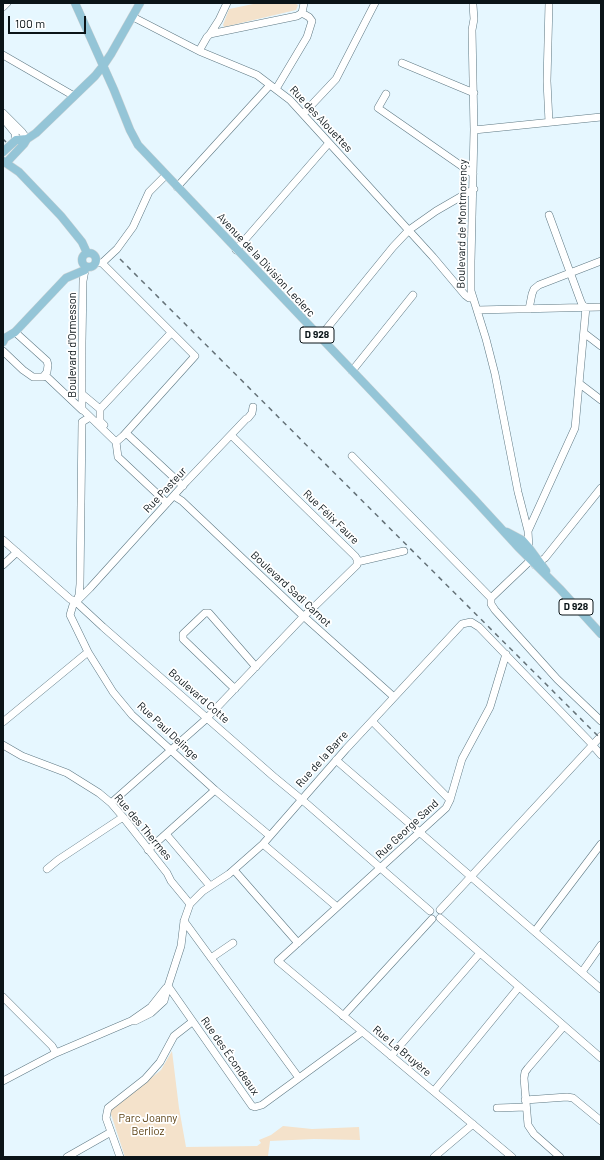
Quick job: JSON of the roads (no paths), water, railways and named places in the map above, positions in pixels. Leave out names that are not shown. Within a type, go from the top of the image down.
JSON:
[{"type":"main road","name":"Avenue de la Division Leclerc","points":[[75,3],[134,139],[138,145],[319,338],[503,530],[521,541],[529,548],[535,560]]},
{"type":"main road","points":[[3,152],[16,140],[36,133],[103,66],[140,3]]},
{"type":"main road","points":[[25,137],[24,144],[4,164],[19,172],[67,223],[82,242],[87,253]]},
{"type":"main road","points":[[13,155],[19,172]]},
{"type":"main road","points":[[4,338],[15,332],[66,278],[91,267],[99,263],[91,253],[83,255],[81,260],[86,269]]},
{"type":"main road","name":"Avenue de la Division Leclerc","points":[[521,541],[554,584],[599,632]]},
{"type":"street","points":[[3,7],[7,3]]},
{"type":"street","points":[[199,51],[219,20],[226,3]]},
{"type":"street","points":[[210,34],[297,16],[302,12],[304,3]]},
{"type":"street","points":[[303,114],[336,79],[375,3]]},
{"type":"street","points":[[548,122],[547,81],[549,3]]},
{"type":"street","name":"Boulevard de Montmorency","points":[[473,4],[469,19],[472,30],[474,93],[474,189],[471,286],[473,298],[495,374],[518,492],[527,529],[529,548]]},
{"type":"street","points":[[177,187],[273,87],[307,37],[312,21],[302,12]]},
{"type":"street","name":"Rue des Alouettes","points":[[133,17],[199,51],[257,75],[290,100],[409,230],[465,295],[469,298],[473,298]]},
{"type":"street","points":[[3,55],[74,96]]},
{"type":"street","points":[[402,63],[474,93]]},
{"type":"street","points":[[386,94],[378,108],[473,174]]},
{"type":"street","points":[[3,114],[22,132],[25,137]]},
{"type":"street","points":[[474,130],[601,117]]},
{"type":"street","points":[[3,118],[25,137]]},
{"type":"street","points":[[3,118],[15,133],[16,140]]},
{"type":"street","points":[[236,250],[329,143]]},
{"type":"street","points":[[166,175],[148,192],[133,227],[117,249],[99,263],[194,356],[118,441],[118,457],[167,503]]},
{"type":"street","points":[[319,338],[393,247],[409,230],[436,211],[474,189]]},
{"type":"street","points":[[521,541],[575,428],[580,384],[585,307],[581,302],[549,215]]},
{"type":"street","points":[[529,309],[534,288],[601,261]]},
{"type":"street","name":"Boulevard d'Ormesson","points":[[86,269],[83,281],[82,409],[118,441]]},
{"type":"street","points":[[352,371],[413,295]]},
{"type":"street","points":[[477,310],[601,307]]},
{"type":"street","points":[[3,351],[33,377],[45,375],[48,369],[47,361],[15,332]]},
{"type":"street","points":[[82,422],[90,417],[171,333]]},
{"type":"street","points":[[584,333],[601,346]]},
{"type":"street","points":[[45,375],[82,409],[80,584],[76,602]]},
{"type":"street","points":[[580,384],[601,400]]},
{"type":"street","points":[[73,400],[82,395],[98,407]]},
{"type":"street","points":[[98,407],[98,422]]},
{"type":"street","name":"Rue Pasteur","points":[[76,602],[252,413],[253,407]]},
{"type":"street","points":[[126,433],[183,486]]},
{"type":"street","name":"Rue Félix Faure","points":[[111,804],[207,718],[304,616],[349,573],[358,562],[355,556],[231,435]]},
{"type":"street","points":[[352,456],[491,598],[492,607],[558,679],[601,721]]},
{"type":"street","points":[[491,598],[535,560],[550,552],[601,488]]},
{"type":"street","name":"Boulevard Sadi Carnot","points":[[174,496],[182,501],[304,616],[394,697]]},
{"type":"street","name":"Boulevard Cotte","points":[[3,540],[430,911]]},
{"type":"street","points":[[358,562],[404,551]]},
{"type":"street","points":[[3,565],[17,552]]},
{"type":"street","points":[[80,584],[90,588]]},
{"type":"street","name":"Rue Paul Delinge","points":[[76,602],[72,605],[70,615],[88,652],[113,692],[132,715],[215,790],[270,836]]},
{"type":"street","points":[[235,689],[183,639],[183,634],[205,613],[209,613],[256,667]]},
{"type":"street","name":"Rue de la Barre","points":[[190,904],[210,886],[234,870],[263,844],[336,760],[464,622],[474,623],[506,654]]},
{"type":"street","points":[[3,722],[88,652]]},
{"type":"street","points":[[506,654],[601,755]]},
{"type":"street","name":"Rue George Sand","points":[[278,961],[446,808],[450,800],[462,760],[490,707],[506,654]]},
{"type":"street","points":[[372,721],[450,800]]},
{"type":"street","points":[[440,910],[601,736]]},
{"type":"street","name":"Rue des Thermes","points":[[3,745],[22,756],[67,773],[99,794],[111,804],[167,872],[171,881],[190,904]]},
{"type":"street","points":[[336,760],[601,989]]},
{"type":"street","points":[[148,850],[215,790]]},
{"type":"street","points":[[47,869],[58,860],[123,817]]},
{"type":"street","points":[[166,834],[210,886]]},
{"type":"street","points":[[263,844],[337,907]]},
{"type":"street","points":[[535,931],[601,844]]},
{"type":"street","points":[[234,870],[298,943]]},
{"type":"street","points":[[3,1081],[56,1053],[131,1021],[135,1021],[158,1008],[164,1001],[181,946],[184,921],[190,904]]},
{"type":"street","points":[[432,919],[430,916],[430,911],[435,908],[440,910]]},
{"type":"street","points":[[440,910],[442,914],[440,918]]},
{"type":"street","points":[[343,1016],[432,919],[435,920],[440,918]]},
{"type":"street","points":[[440,918],[601,1058]]},
{"type":"street","points":[[184,921],[299,1078]]},
{"type":"street","points":[[211,958],[233,943]]},
{"type":"street","points":[[582,972],[601,945]]},
{"type":"street","points":[[391,1056],[480,953]]},
{"type":"street","name":"Rue La Bruyère","points":[[278,961],[512,1157]]},
{"type":"street","name":"Rue des Écondeaux","points":[[168,986],[252,1106],[262,1106],[362,1032]]},
{"type":"street","points":[[434,1091],[519,987]]},
{"type":"street","points":[[3,997],[52,1046],[56,1053]]},
{"type":"street","points":[[120,1157],[106,1118],[108,1108],[145,1079],[160,1062],[174,1036],[192,1022]]},
{"type":"street","points":[[560,1157],[538,1138],[529,1127],[527,1122],[524,1078],[525,1072],[564,1026]]},
{"type":"street","points":[[497,1108],[567,1097],[573,1098],[601,1121]]},
{"type":"street","points":[[434,1157],[473,1124]]},
{"type":"street","points":[[67,1157],[111,1132]]},
{"type":"railway","points":[[3,139],[6,142]]},
{"type":"railway","points":[[120,259],[601,739]]},
{"type":"park label","name":"Parc Joanny Berlioz","points":[[148,1124]]}]
